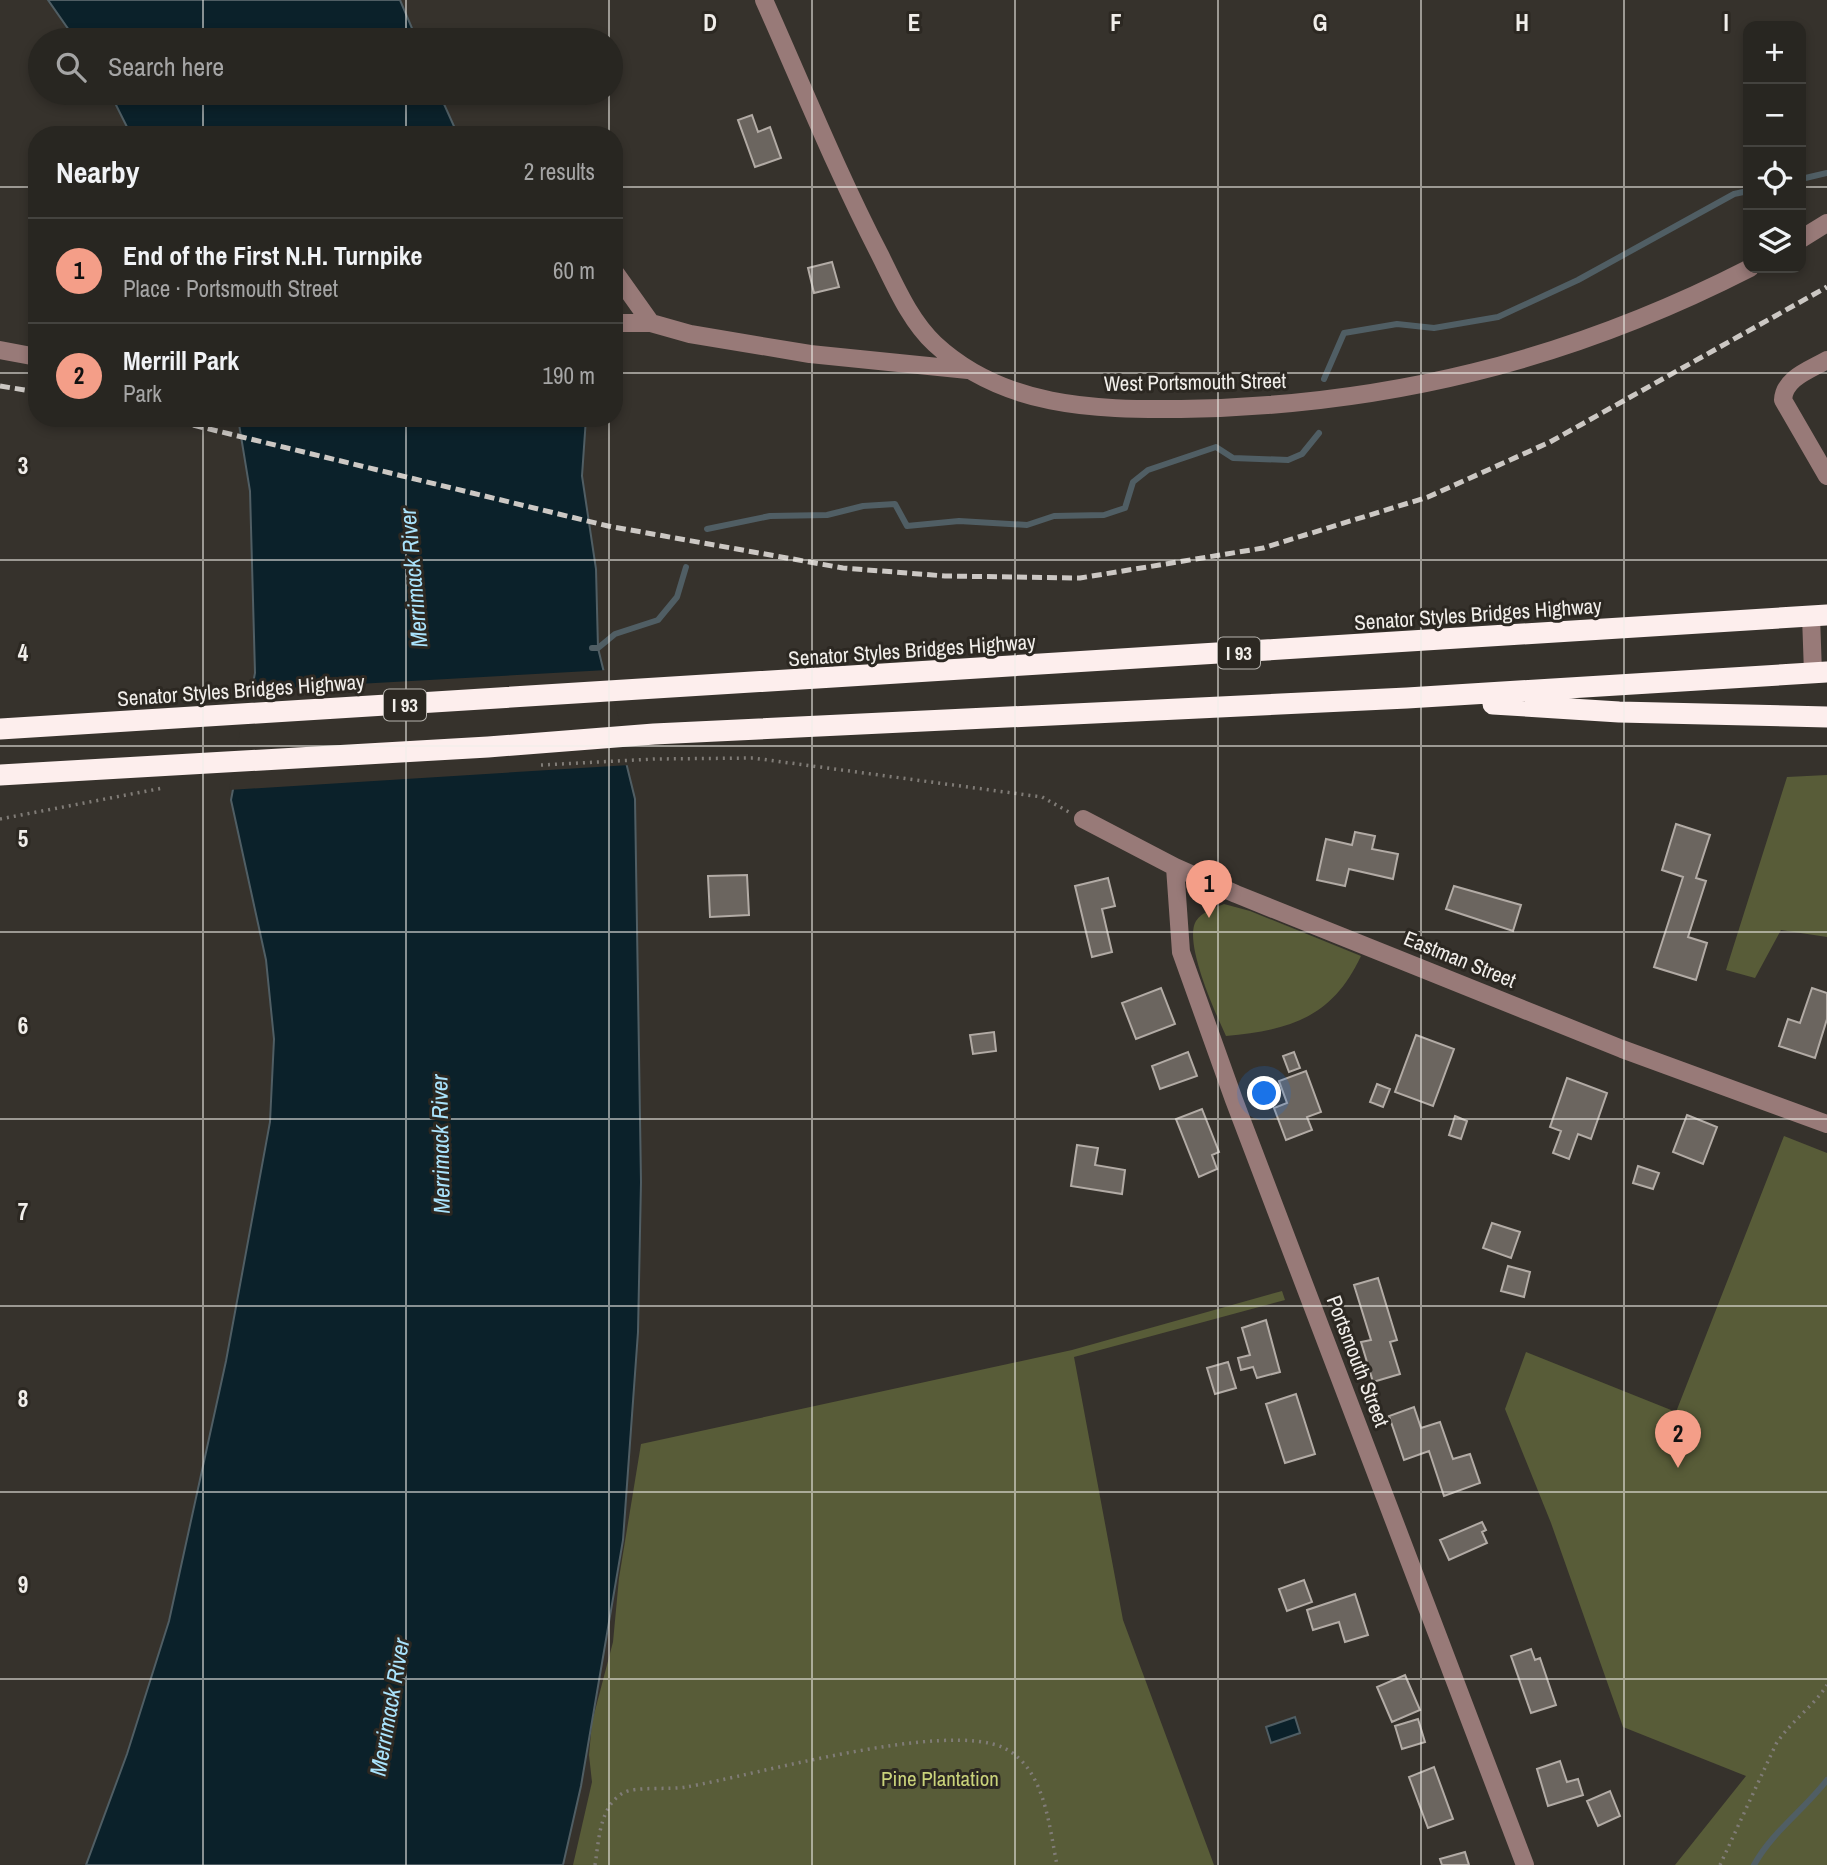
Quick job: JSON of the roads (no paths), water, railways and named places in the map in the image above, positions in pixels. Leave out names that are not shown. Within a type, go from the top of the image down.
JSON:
[{"type":"highway","name":"Senator Styles Bridges Highway","points":[[0,729],[651,691],[1819,616]]},
{"type":"highway","name":"I 93","points":[[0,775],[172,776],[654,734],[1407,698],[1820,672]]},
{"type":"highway","points":[[1407,698],[1619,712],[1827,716]]},
{"type":"street","name":"West Portsmouth Street","points":[[764,0],[866,228],[907,307],[934,343],[969,370],[1009,391],[1031,398],[1098,407],[1233,408],[1368,396],[1456,378],[1564,347],[1690,298],[1743,271]]},
{"type":"street","points":[[1806,236],[1827,223]]},
{"type":"street","points":[[623,284],[651,323]]},
{"type":"street","points":[[623,323],[651,323],[690,334],[810,354],[969,370]]},
{"type":"street","points":[[0,350],[28,355]]},
{"type":"street","points":[[1827,360],[1790,382],[1783,400],[1827,476]]},
{"type":"street","points":[[1819,616],[1820,672]]},
{"type":"street","name":"Eastman Street","points":[[1083,820],[1175,867],[1612,1046],[1827,1124]]},
{"type":"street","name":"Portsmouth Street","points":[[1175,867],[1181,953],[1234,1100],[1525,1865]]},
{"type":"water","points":[[48,0],[400,0],[412,28],[68,28]]},
{"type":"water","points":[[116,105],[444,105],[454,126],[126,126]]},
{"type":"water","name":"Merrimack River","points":[[239,427],[585,427],[582,476],[596,569],[598,648],[635,799],[641,1182],[638,1332],[623,1540],[581,1786],[563,1865],[86,1865],[127,1754],[169,1621],[226,1361],[270,1122],[274,1039],[266,960],[231,800],[255,673],[250,491]]},
{"type":"water","points":[[1295,1717],[1300,1733],[1271,1743],[1266,1727]]},
{"type":"waterway","points":[[1806,178],[1827,173]]},
{"type":"waterway","points":[[1324,379],[1344,333],[1397,324],[1434,328],[1498,317],[1578,280],[1734,194],[1743,192]]},
{"type":"waterway","points":[[707,529],[770,516],[827,515],[863,506],[895,504],[907,526],[959,521],[1027,525],[1054,516],[1104,515],[1125,508],[1133,482],[1148,470],[1216,447],[1233,458],[1288,460],[1302,454],[1319,433]]},
{"type":"waterway","points":[[592,648],[598,648],[615,634],[658,620],[677,597],[686,567]]},
{"type":"waterway","points":[[1754,1865],[1770,1842],[1827,1780]]},
{"type":"railway","points":[[201,427],[608,526],[843,568],[945,576],[1080,578],[1263,548],[1428,497],[1550,442],[1827,287]]},
{"type":"railway","points":[[0,386],[28,391]]},
{"type":"place","name":"End of the First N.H. Turnpike","points":[[1209,918]]},
{"type":"place","name":"Merrill Park","points":[[1678,1468]]},
{"type":"park label","name":"Pine Plantation","points":[[940,1778]]}]
